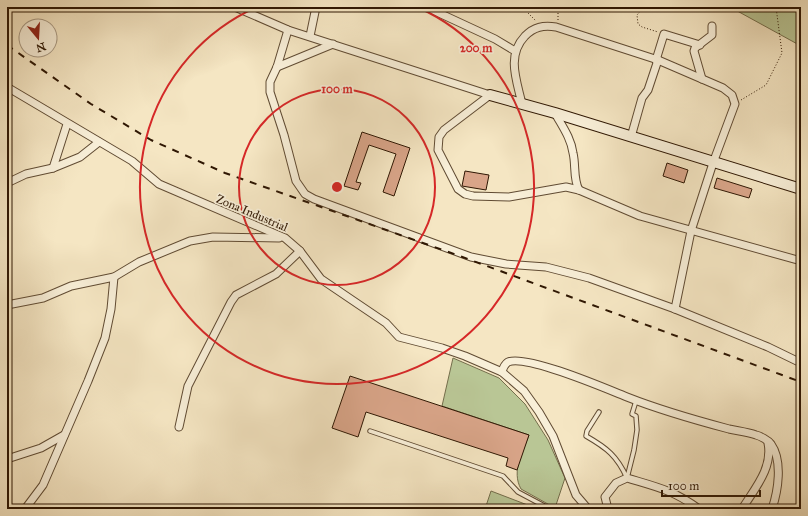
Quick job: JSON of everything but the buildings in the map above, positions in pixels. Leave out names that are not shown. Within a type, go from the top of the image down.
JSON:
[{"type":"street","points":[[235,7],[288,30],[490,95],[555,113],[801,189]]},
{"type":"street","points":[[310,36],[316,7]]},
{"type":"street","points":[[426,7],[495,39],[515,51]]},
{"type":"street","points":[[522,104],[514,65],[515,51],[520,41],[530,31],[542,26],[558,28],[657,60],[728,90],[735,104],[713,163],[691,231],[675,309]]},
{"type":"street","points":[[702,79],[694,51],[700,44],[712,36],[712,26]]},
{"type":"street","points":[[288,30],[277,67],[270,82],[270,92],[284,135],[296,181],[305,194],[314,199],[471,257],[506,264],[546,267],[588,278],[675,309],[768,347],[801,363]]},
{"type":"street","points":[[631,137],[642,98],[648,90],[664,34],[700,44]]},
{"type":"street","points":[[277,67],[333,44]]},
{"type":"street","name":"Zona Industrial","points":[[7,87],[132,162],[159,184],[285,238],[300,252],[321,279],[386,323],[399,337],[448,350],[502,372],[524,390],[539,412],[553,436],[576,494],[588,509]]},
{"type":"street","points":[[490,95],[444,130],[439,137],[438,150],[458,188],[465,194],[473,196],[509,197],[561,187],[579,190],[640,216],[801,261]]},
{"type":"street","points":[[555,113],[567,134],[572,148],[576,180],[579,190]]},
{"type":"street","points":[[53,168],[67,124]]},
{"type":"street","points":[[7,183],[26,174],[53,168],[80,157],[99,142]]},
{"type":"street","points":[[7,305],[43,298],[71,286],[114,277],[139,262],[190,241],[213,237],[285,238]]},
{"type":"street","points":[[179,428],[188,386],[231,302],[236,296],[276,274],[300,252]]},
{"type":"street","points":[[25,509],[42,485],[105,338],[111,309],[114,277]]},
{"type":"street","points":[[502,372],[505,364],[510,361],[534,363],[636,400],[756,435],[768,441],[771,443],[776,455],[778,469],[777,487],[772,509]]},
{"type":"street","points":[[7,459],[41,448],[64,435]]},
{"type":"street","points":[[742,509],[767,468],[770,451],[768,441]]},
{"type":"street","points":[[608,509],[605,497],[616,483],[627,478],[663,488],[680,496],[699,509]]},
{"type":"lane","points":[[627,478],[637,430],[636,416],[632,414],[636,400]]},
{"type":"lane","points":[[599,412],[587,431],[586,436],[604,446],[619,461],[627,478]]},
{"type":"lane","points":[[370,431],[503,476],[518,492],[550,509]]},
{"type":"path","points":[[528,7],[530,16],[542,26]]},
{"type":"path","points":[[558,7],[558,28]]},
{"type":"path","points":[[644,7],[637,15],[638,24],[642,27],[664,34]]},
{"type":"path","points":[[735,104],[766,85],[780,57],[782,49],[776,7]]},
{"type":"green space","points":[[730,7],[801,7],[801,46]]},
{"type":"green space","points":[[453,358],[499,378],[525,404],[548,440],[565,478],[555,508],[521,489],[518,482],[517,475],[519,462],[529,435],[442,406]]},
{"type":"green space","points":[[491,491],[538,509],[485,509]]},
{"type":"railway","points":[[7,45],[91,104],[151,140],[225,173],[457,255],[801,382]]}]
